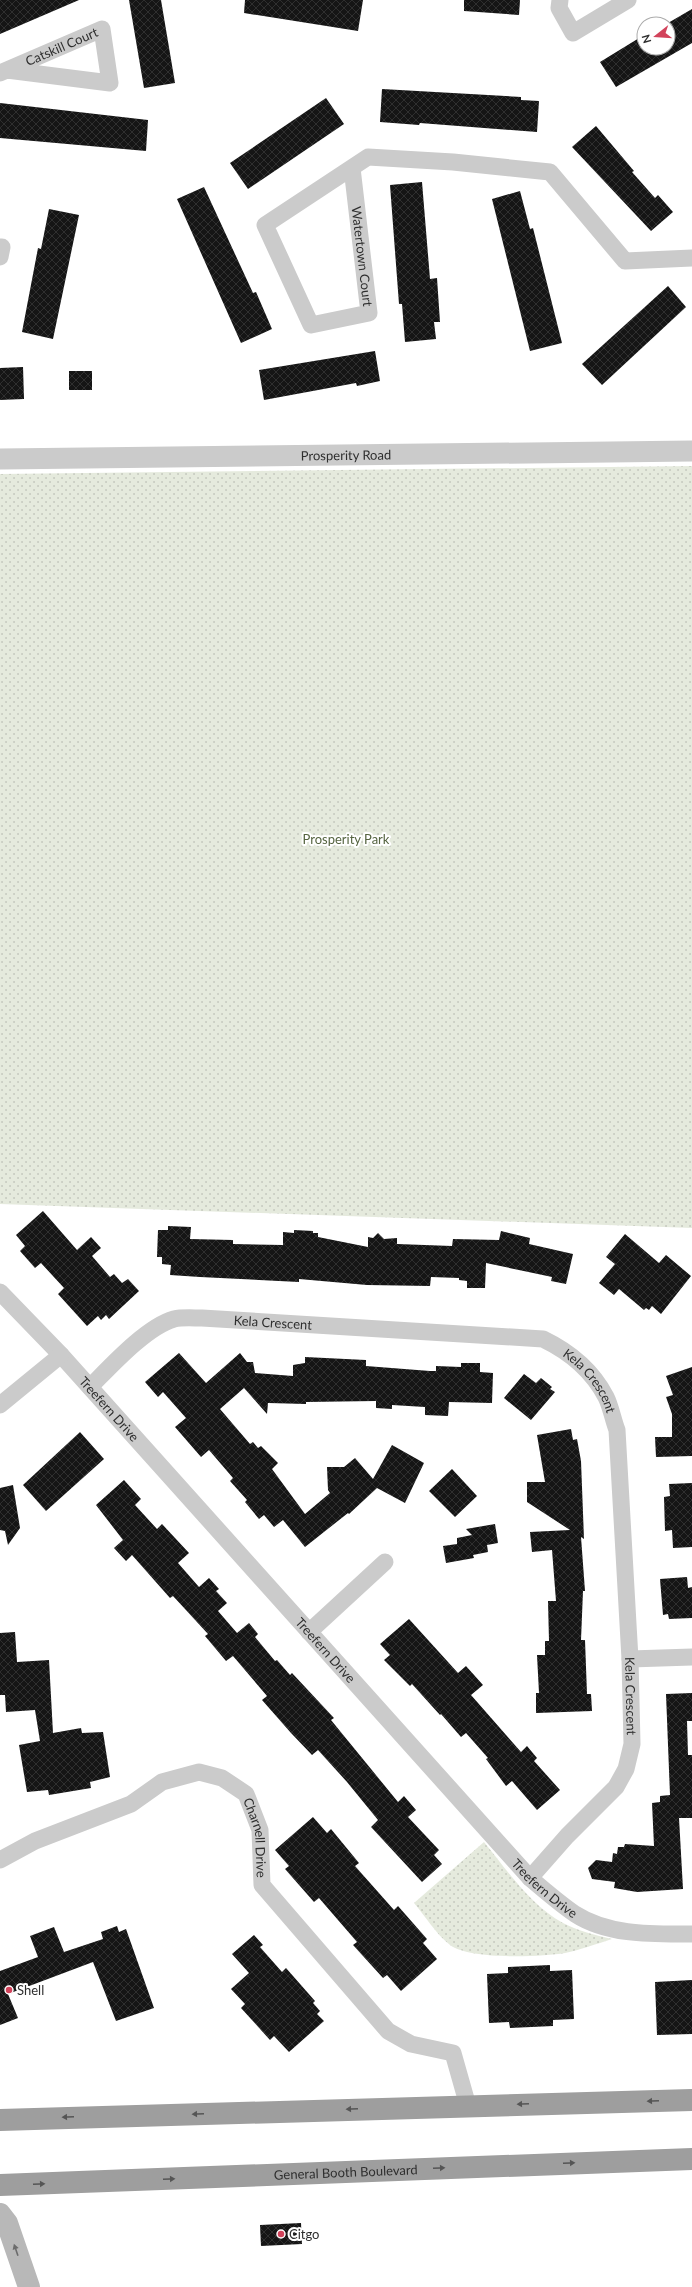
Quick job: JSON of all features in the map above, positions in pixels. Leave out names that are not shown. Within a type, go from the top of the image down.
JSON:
[{"type":"highway","points":[[0,2120],[692,2100]]},
{"type":"highway","name":"General Booth Boulevard","points":[[0,2185],[692,2159]]},
{"type":"main road","points":[[0,2214],[8,2223],[29,2287]]},
{"type":"street","points":[[560,0],[559,8],[573,33],[628,0]]},
{"type":"street","name":"Catskill Court","points":[[102,29],[110,83],[3,72],[62,47],[102,29]]},
{"type":"street","name":"Watertown Court","points":[[352,168],[369,313],[311,325],[265,225],[368,157],[453,162],[550,172],[625,261],[692,258]]},
{"type":"street","points":[[0,247],[2,247],[0,257]]},
{"type":"street","name":"Prosperity Road","points":[[0,459],[692,451]]},
{"type":"street","name":"Treefern Drive","points":[[0,1292],[90,1387],[530,1878],[577,1915],[603,1926],[656,1934],[692,1934]]},
{"type":"street","name":"Kela Crescent","points":[[90,1387],[115,1362],[158,1326],[175,1319],[202,1318],[543,1339],[563,1348],[586,1368],[607,1398],[617,1430],[630,1659],[632,1744],[626,1769],[616,1787],[567,1836],[530,1878]]},
{"type":"street","points":[[0,1405],[61,1355]]},
{"type":"street","points":[[309,1632],[385,1562]]},
{"type":"street","points":[[630,1659],[692,1657]]},
{"type":"street","name":"Charnell Drive","points":[[0,1860],[35,1841],[131,1804],[162,1782],[199,1772],[222,1778],[246,1794],[260,1830],[262,1885],[388,2031],[410,2044],[453,2053],[468,2106]]},
{"type":"green space","name":"Prosperity Park","points":[[692,466],[692,1228],[0,1204],[0,474]]},
{"type":"green space","points":[[484,1842],[510,1875],[540,1907],[551,1916],[575,1928],[612,1939],[565,1953],[539,1956],[489,1955],[460,1950],[450,1945],[435,1930],[414,1903]]},
{"type":"building","points":[[0,0],[79,0],[0,34]]},
{"type":"building","points":[[129,0],[161,0],[175,83],[144,88]]},
{"type":"building","points":[[245,0],[363,0],[358,31],[244,13]]},
{"type":"building","points":[[464,0],[520,0],[519,15],[464,11]]},
{"type":"building","points":[[692,9],[692,43],[676,52],[676,18]]},
{"type":"building","points":[[636,40],[636,56],[670,56],[616,87],[600,62]]},
{"type":"building","points":[[382,89],[521,97],[521,100],[539,101],[537,132],[420,123],[419,125],[380,122]]},
{"type":"building","points":[[326,98],[344,124],[248,189],[230,163]]},
{"type":"building","points":[[0,103],[148,120],[146,151],[0,138]]},
{"type":"building","points":[[596,126],[634,171],[632,172],[655,198],[658,195],[673,212],[651,231],[572,147]]},
{"type":"building","points":[[422,182],[430,279],[437,278],[440,322],[434,322],[436,339],[405,342],[402,304],[399,304],[390,185]]},
{"type":"building","points":[[204,187],[253,293],[256,292],[272,329],[241,343],[177,199]]},
{"type":"building","points":[[520,191],[530,229],[533,228],[562,343],[530,351],[492,199]]},
{"type":"building","points":[[49,209],[79,215],[53,339],[22,332],[38,248],[41,249]]},
{"type":"building","points":[[668,286],[686,307],[602,385],[582,364]]},
{"type":"building","points":[[375,351],[380,381],[357,386],[356,383],[264,400],[259,370]]},
{"type":"building","points":[[23,367],[24,399],[0,400],[0,368]]},
{"type":"building","points":[[69,371],[92,371],[92,390],[69,390]]},
{"type":"building","points":[[43,1211],[77,1250],[91,1237],[101,1248],[92,1256],[110,1277],[114,1274],[122,1283],[128,1279],[139,1291],[109,1319],[106,1315],[101,1320],[98,1316],[87,1326],[58,1294],[64,1288],[41,1263],[35,1268],[20,1251],[25,1246],[16,1235]]},
{"type":"building","points":[[168,1226],[191,1227],[190,1239],[233,1240],[233,1244],[283,1245],[283,1232],[294,1233],[294,1230],[313,1231],[313,1233],[318,1233],[318,1237],[368,1247],[368,1237],[373,1238],[378,1233],[384,1239],[397,1238],[397,1244],[452,1246],[453,1239],[499,1240],[501,1231],[530,1238],[529,1244],[573,1254],[566,1284],[551,1281],[552,1277],[486,1263],[485,1288],[467,1288],[467,1281],[459,1280],[459,1278],[431,1277],[430,1286],[367,1285],[299,1279],[299,1282],[170,1275],[171,1265],[162,1264],[162,1257],[157,1257],[158,1230],[168,1230]]},
{"type":"building","points":[[625,1234],[659,1263],[666,1255],[691,1276],[661,1314],[652,1306],[649,1310],[646,1308],[644,1310],[619,1289],[614,1295],[599,1283],[615,1264],[606,1257]]},
{"type":"building","points":[[179,1353],[206,1383],[240,1353],[247,1362],[253,1362],[255,1373],[293,1376],[293,1365],[305,1363],[305,1357],[366,1360],[366,1366],[430,1371],[436,1371],[436,1366],[461,1367],[461,1363],[480,1363],[480,1372],[493,1373],[492,1403],[449,1402],[448,1416],[425,1415],[425,1407],[392,1405],[392,1409],[376,1408],[376,1401],[306,1402],[306,1404],[268,1403],[267,1414],[244,1388],[220,1409],[250,1444],[253,1442],[258,1448],[261,1446],[278,1463],[272,1469],[305,1514],[330,1493],[328,1490],[327,1467],[344,1467],[355,1458],[373,1479],[392,1445],[424,1463],[405,1503],[377,1488],[349,1514],[348,1513],[305,1547],[283,1520],[274,1527],[264,1515],[259,1519],[245,1502],[247,1500],[230,1481],[233,1478],[209,1450],[201,1457],[175,1427],[186,1418],[163,1392],[158,1397],[145,1382]]},
{"type":"building","points":[[692,1367],[692,1456],[656,1457],[655,1437],[672,1437],[672,1414],[666,1397],[673,1395],[666,1376]]},
{"type":"building","points":[[524,1374],[536,1383],[541,1378],[552,1387],[550,1389],[555,1392],[531,1420],[504,1398]]},
{"type":"building","points":[[571,1429],[573,1440],[577,1439],[581,1461],[584,1539],[581,1537],[585,1591],[583,1591],[581,1640],[585,1640],[587,1694],[591,1694],[592,1711],[536,1713],[536,1693],[539,1693],[537,1655],[545,1655],[545,1641],[549,1641],[548,1601],[556,1601],[552,1550],[532,1552],[530,1532],[570,1530],[527,1502],[527,1482],[545,1482],[537,1435]]},
{"type":"building","points":[[80,1432],[104,1459],[46,1511],[23,1485]]},
{"type":"building","points":[[452,1469],[477,1496],[455,1517],[429,1491]]},
{"type":"building","points":[[124,1480],[141,1499],[135,1505],[157,1529],[162,1524],[189,1553],[178,1563],[199,1587],[209,1578],[219,1589],[216,1591],[227,1603],[218,1611],[237,1633],[249,1623],[258,1634],[255,1637],[275,1661],[277,1660],[290,1675],[292,1673],[334,1718],[331,1720],[398,1802],[404,1796],[416,1810],[408,1817],[439,1850],[434,1855],[442,1864],[422,1882],[371,1827],[378,1820],[347,1782],[318,1750],[312,1755],[291,1733],[262,1700],[267,1696],[233,1656],[226,1661],[205,1636],[208,1634],[173,1596],[170,1598],[132,1555],[126,1561],[114,1548],[123,1540],[96,1505]]},
{"type":"building","points":[[692,1483],[692,1547],[673,1548],[672,1530],[665,1531],[664,1497],[670,1496],[669,1484]]},
{"type":"building","points":[[13,1485],[20,1528],[8,1545],[5,1531],[0,1530],[0,1488]]},
{"type":"building","points":[[495,1524],[498,1543],[487,1545],[488,1552],[473,1555],[474,1558],[446,1563],[443,1546],[457,1544],[457,1538],[472,1535],[466,1529]]},
{"type":"building","points":[[687,1577],[688,1588],[692,1587],[692,1618],[669,1619],[668,1614],[663,1615],[660,1579]]},
{"type":"building","points":[[409,1619],[458,1673],[466,1666],[483,1685],[471,1695],[521,1752],[527,1746],[537,1758],[534,1761],[560,1790],[537,1810],[512,1781],[506,1786],[486,1759],[488,1758],[466,1733],[461,1737],[412,1684],[410,1686],[384,1660],[390,1655],[380,1644]]},
{"type":"building","points":[[15,1632],[17,1662],[49,1660],[53,1733],[81,1728],[82,1733],[103,1732],[110,1777],[90,1782],[91,1788],[49,1795],[48,1790],[27,1792],[19,1745],[40,1741],[35,1710],[6,1712],[5,1695],[0,1695],[0,1633]]},
{"type":"building","points":[[692,1693],[692,1721],[687,1721],[688,1755],[692,1755],[692,1818],[679,1818],[683,1889],[637,1892],[614,1888],[615,1882],[592,1879],[588,1868],[596,1860],[612,1862],[613,1853],[617,1854],[618,1847],[624,1847],[625,1844],[654,1846],[652,1803],[660,1802],[660,1796],[670,1795],[666,1694]]},
{"type":"building","points":[[313,1817],[327,1833],[331,1829],[359,1863],[355,1866],[394,1910],[398,1906],[427,1939],[423,1943],[437,1959],[401,1991],[387,1975],[383,1978],[353,1945],[357,1942],[319,1898],[314,1902],[285,1869],[289,1866],[275,1850]]},
{"type":"building","points":[[117,1926],[119,1932],[126,1929],[154,2008],[116,2021],[93,1962],[8,1994],[18,2018],[0,2025],[0,1971],[38,1957],[30,1936],[54,1927],[64,1952],[103,1939],[101,1932]]},
{"type":"building","points":[[254,1935],[263,1945],[260,1947],[282,1972],[286,1968],[315,2001],[313,2003],[320,2011],[317,2014],[324,2021],[289,2052],[274,2036],[270,2040],[241,2008],[245,2004],[231,1989],[249,1973],[232,1954]]},
{"type":"building","points":[[550,1965],[550,1971],[572,1970],[574,2019],[553,2020],[553,2026],[510,2028],[509,2022],[489,2023],[487,1974],[508,1973],[508,1967]]},
{"type":"building","points":[[692,1980],[692,2034],[657,2035],[655,1982]]},
{"type":"building","name":"Citgo","points":[[301,2223],[302,2244],[261,2246],[260,2225]]},
{"type":"place","name":"Shell","points":[[9,1990]]},
{"type":"place","name":"Citgo","points":[[281,2234]]}]
